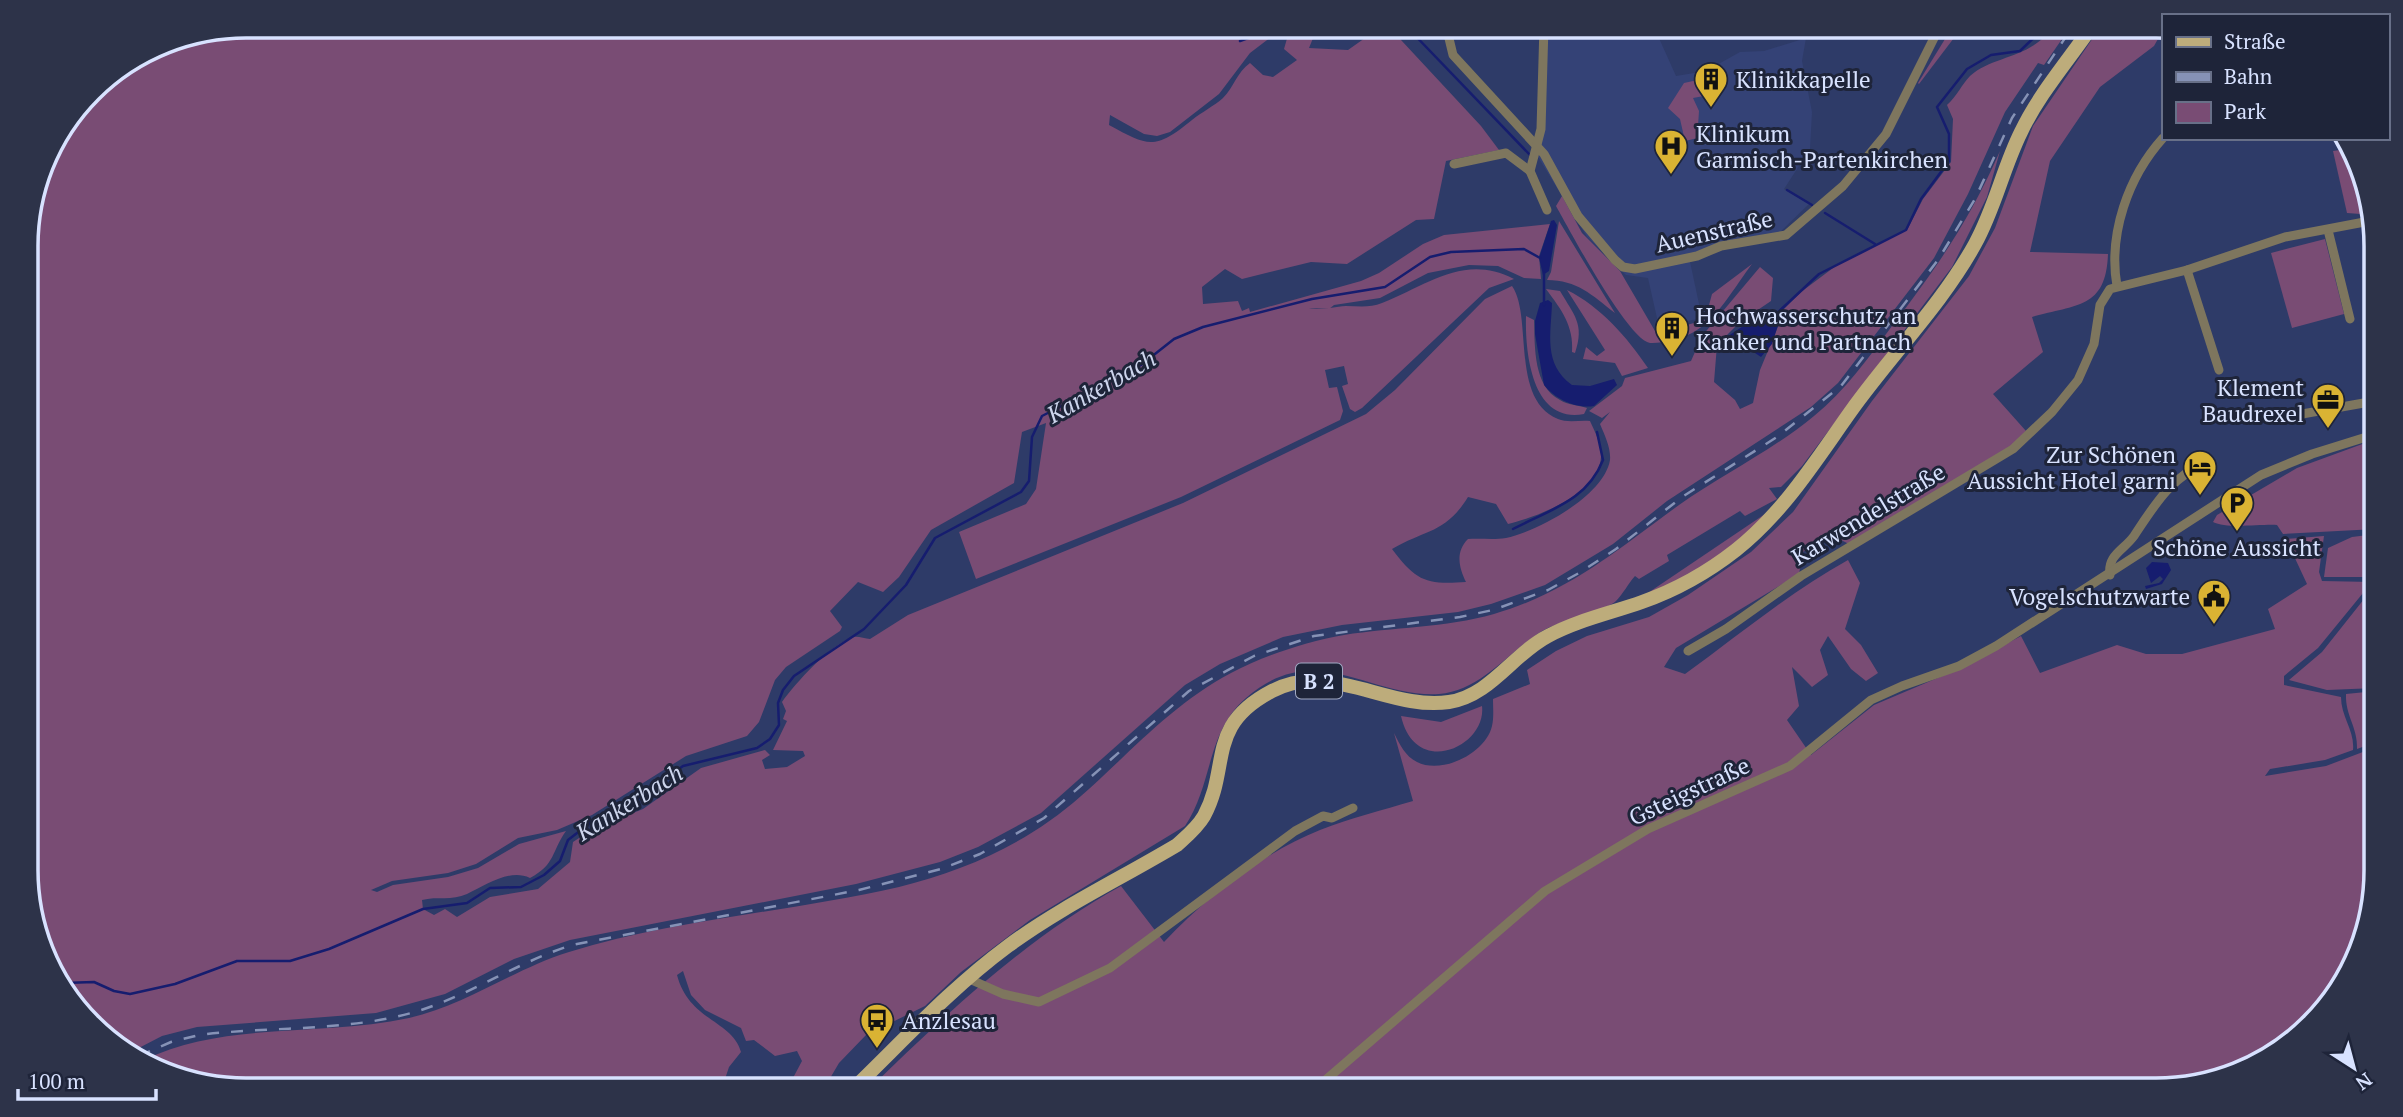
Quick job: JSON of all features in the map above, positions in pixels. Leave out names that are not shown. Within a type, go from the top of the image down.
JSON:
[{"type":"main road","name":"B 2","points":[[864,1078],[967,978],[1034,928],[1177,845],[1192,832],[1209,803],[1227,734],[1248,707],[1275,689],[1325,682],[1415,703],[1452,702],[1483,688],[1523,651],[1548,636],[1680,586],[1718,564],[1759,531],[1790,497],[1863,394],[1959,271],[1986,222],[2022,131],[2083,39]]},
{"type":"street","points":[[1450,39],[1454,55],[1461,65],[1536,148]]},
{"type":"street","points":[[1530,168],[1541,129],[1544,39]]},
{"type":"street","name":"Auenstraße","points":[[1536,148],[1578,216],[1623,267],[1635,269],[1682,260],[1721,246],[1786,235],[1843,187],[1886,134],[1904,104],[1934,39]]},
{"type":"street","points":[[2162,139],[2138,173],[2121,215],[2115,251],[2116,286],[2142,283],[2187,270],[2285,237],[2363,223]]},
{"type":"street","points":[[1454,164],[1506,153],[1530,168],[1547,210]]},
{"type":"street","points":[[2328,230],[2350,319]]},
{"type":"street","points":[[2187,270],[2218,370]]},
{"type":"street","name":"Karwendelstraße","points":[[1688,651],[1726,629],[1801,576],[2013,449],[2052,412],[2077,380],[2094,344],[2100,305],[2106,293],[2116,286]]},
{"type":"street","points":[[2280,418],[2364,403]]},
{"type":"street","name":"Gsteigstraße","points":[[1328,1078],[1545,891],[1648,828],[1790,766],[1871,701],[1902,685],[1959,666],[2110,575],[2261,475],[2312,454],[2364,437]]},
{"type":"street","points":[[2110,575],[2109,566],[2114,556],[2134,537],[2155,501],[2190,471],[2210,460]]},
{"type":"street","points":[[967,978],[1003,995],[1040,1002],[1110,968],[1295,831],[1323,816],[1332,818],[1353,808]]},
{"type":"shaded area","name":"Klinikum Garmisch-Partenkirchen","points":[[1544,39],[1659,39],[1676,76],[1706,71],[1740,52],[1764,51],[1806,39],[1802,61],[1812,112],[1810,149],[1784,189],[1809,204],[1776,236],[1689,257],[1702,318],[1659,327],[1648,278],[1626,275],[1587,237],[1532,147],[1541,129]]},
{"type":"shaded area","points":[[1554,220],[1557,225],[1549,271],[1543,275],[1539,258],[1551,221]]},
{"type":"shaded area","points":[[1548,300],[1552,303],[1551,348],[1556,368],[1563,377],[1572,385],[1590,386],[1614,379],[1617,385],[1594,406],[1566,402],[1544,385],[1535,321],[1540,303]]},
{"type":"shaded area","points":[[1766,311],[1762,323],[1781,316],[1772,344],[1761,357],[1737,341],[1721,345],[1719,342]]},
{"type":"shaded area","points":[[2152,562],[2168,563],[2171,570],[2162,584],[2146,589],[2145,586],[2159,583],[2163,579],[2160,576],[2151,583],[2146,568]]},
{"type":"green space","points":[[247,39],[1268,39],[1250,53],[1219,94],[1170,132],[1157,136],[1144,134],[1110,115],[1109,125],[1134,138],[1152,142],[1169,137],[1219,101],[1250,63],[1263,75],[1273,77],[1297,60],[1284,49],[1287,39],[1313,39],[1309,48],[1348,50],[1364,39],[1400,39],[1481,126],[1499,150],[1446,161],[1434,219],[1416,220],[1347,264],[1311,262],[1242,279],[1225,269],[1202,287],[1203,304],[1238,301],[1242,311],[1249,308],[1250,312],[1361,281],[1379,273],[1423,244],[1444,235],[1550,224],[1539,256],[1541,279],[1524,278],[1498,266],[1469,265],[1428,273],[1380,298],[1334,305],[1330,308],[1378,305],[1446,274],[1462,270],[1479,269],[1514,279],[1489,288],[1362,408],[1355,412],[1350,409],[1342,386],[1348,384],[1344,366],[1325,370],[1329,388],[1337,387],[1343,411],[1340,420],[1181,497],[976,579],[959,532],[1026,504],[1036,489],[1046,423],[1022,432],[1014,483],[931,530],[899,577],[883,592],[858,582],[830,611],[842,627],[840,631],[786,667],[775,680],[759,722],[747,736],[686,756],[592,815],[557,830],[518,838],[476,864],[448,873],[392,881],[371,890],[377,892],[393,885],[448,877],[478,868],[519,844],[566,831],[549,863],[530,878],[514,875],[461,896],[422,900],[423,909],[434,915],[445,909],[457,917],[490,897],[538,889],[570,862],[573,842],[591,830],[643,809],[701,768],[765,750],[770,755],[762,760],[765,769],[787,767],[805,756],[803,751],[773,750],[787,721],[783,719],[786,711],[782,702],[804,675],[835,647],[854,637],[870,639],[908,615],[1183,503],[1366,414],[1395,390],[1485,299],[1512,286],[1518,300],[1528,376],[1534,394],[1543,409],[1558,419],[1590,421],[1599,443],[1601,457],[1598,470],[1590,482],[1565,502],[1550,509],[1508,524],[1496,504],[1468,497],[1460,509],[1443,524],[1392,549],[1408,568],[1423,579],[1441,583],[1466,582],[1460,555],[1468,539],[1506,538],[1535,528],[1568,510],[1596,486],[1610,460],[1609,446],[1600,424],[1610,412],[1602,418],[1589,411],[1622,386],[1625,378],[1691,361],[1702,336],[1760,267],[1773,278],[1771,301],[1740,322],[1717,345],[1714,382],[1735,400],[1740,409],[1753,403],[1760,370],[1782,317],[1780,313],[1801,292],[1837,265],[1907,230],[1923,199],[1951,162],[1953,119],[1947,105],[1967,79],[1985,66],[2027,49],[2042,39],[2062,39],[2044,65],[2038,63],[2005,112],[1968,194],[1934,258],[1838,383],[1811,407],[1667,501],[1613,544],[1545,585],[1491,604],[1458,612],[1342,625],[1283,637],[1220,664],[1185,685],[1041,813],[978,847],[940,862],[856,884],[570,940],[514,959],[445,994],[376,1013],[197,1027],[162,1036],[138,1048],[99,1018],[81,997],[54,950],[40,898],[39,870],[40,219],[54,167],[81,120],[109,90],[142,66],[193,46],[219,40]]},
{"type":"green space","points":[[1945,39],[1953,39],[1919,84]]},
{"type":"green space","points":[[2092,39],[2158,39],[2154,46],[2100,87],[2050,161],[2030,252],[2108,254],[2102,285],[2095,295],[2075,306],[2032,317],[2043,352],[1993,394],[2026,431],[2011,446],[1849,544],[1829,534],[1803,552],[1799,574],[1676,648],[1664,667],[1685,674],[1785,600],[1848,560],[1860,583],[1845,629],[1861,645],[1878,673],[1866,681],[1851,669],[1828,636],[1820,650],[1828,675],[1812,687],[1792,667],[1799,706],[1787,720],[1811,755],[1874,705],[1961,668],[2021,636],[2040,673],[2117,645],[2146,654],[2182,654],[2275,629],[2268,609],[2307,584],[2286,539],[2324,536],[2319,572],[2322,581],[2364,582],[2364,592],[2318,648],[2284,676],[2284,685],[2341,697],[2353,750],[2325,760],[2270,769],[2265,776],[2326,766],[2364,752],[2363,898],[2349,950],[2337,974],[2322,997],[2294,1027],[2248,1057],[2197,1075],[2170,1078],[881,1078],[957,1006],[1019,954],[1086,907],[1121,886],[1164,942],[1198,908],[1277,851],[1331,826],[1413,801],[1394,733],[1406,753],[1417,762],[1438,766],[1462,759],[1472,753],[1488,736],[1493,723],[1493,699],[1530,684],[1527,670],[1556,651],[1587,636],[1649,617],[1688,595],[1751,552],[1793,512],[1872,401],[1969,276],[1995,228],[2033,126]]},
{"type":"green space","points":[[1702,79],[1709,95],[1693,98],[1699,111],[1698,126],[1709,125],[1709,128],[1700,131],[1702,137],[1685,141],[1680,119],[1668,108],[1684,83]]},
{"type":"green space","points":[[2340,150],[2349,167],[2362,214],[2347,213],[2333,151]]},
{"type":"green space","points":[[2000,151],[1987,197],[1952,267],[1802,466],[1781,487],[1769,488],[1777,499],[1745,516],[1740,511],[1667,555],[1669,561],[1639,579],[1635,576],[1619,598],[1610,605],[1542,631],[1468,686],[1439,694],[1413,693],[1319,671],[1296,672],[1271,680],[1246,698],[1224,727],[1201,793],[1185,826],[1030,920],[961,972],[925,1006],[866,1035],[839,1063],[830,1078],[793,1078],[802,1061],[797,1051],[775,1056],[754,1040],[746,1041],[741,1028],[705,1010],[691,995],[683,971],[677,975],[691,1002],[729,1033],[741,1052],[729,1067],[725,1078],[233,1078],[206,1075],[153,1056],[207,1040],[240,1035],[376,1024],[409,1018],[450,1005],[569,952],[650,931],[899,887],[949,872],[996,853],[1061,813],[1171,714],[1210,685],[1244,666],[1315,641],[1363,632],[1438,625],[1494,614],[1546,594],[1591,568],[1679,505],[1782,440],[1825,406],[1865,362],[1909,304],[1977,199]]},
{"type":"green space","points":[[1562,196],[1582,233],[1620,271],[1655,331],[1664,330],[1667,339],[1673,338],[1672,329],[1705,320],[1712,294],[1752,264],[1725,302],[1701,327],[1677,339],[1650,343],[1628,324],[1586,259],[1556,206]]},
{"type":"green space","points":[[1559,221],[1615,313],[1576,286],[1547,280],[1551,272]]},
{"type":"green space","points":[[2325,239],[2344,314],[2292,328],[2271,253]]},
{"type":"green space","points":[[1546,289],[1560,291],[1574,314],[1579,334],[1575,353],[1572,352],[1571,334],[1565,318]]},
{"type":"green space","points":[[1567,290],[1591,305],[1612,324],[1648,368],[1622,376],[1615,363],[1583,359],[1586,347],[1597,356],[1605,350]]},
{"type":"green space","points":[[1526,316],[1534,320],[1537,365],[1545,385],[1551,394],[1563,402],[1587,408],[1584,414],[1567,414],[1553,408],[1543,397],[1530,366]]},
{"type":"green space","points":[[2364,443],[2364,530],[2283,534],[2277,525],[2234,526],[2213,522],[2217,515],[2297,468]]},
{"type":"green space","points":[[1765,514],[1767,516],[1708,565],[1636,601]]},
{"type":"green space","points":[[2364,536],[2364,577],[2324,577],[2328,548],[2352,537]]},
{"type":"green space","points":[[2364,599],[2364,688],[2327,690],[2289,680],[2322,652]]},
{"type":"green space","points":[[2364,692],[2364,746],[2357,749],[2356,734],[2347,709],[2346,694]]},
{"type":"green space","points":[[1482,706],[1481,721],[1473,734],[1462,744],[1449,750],[1434,751],[1420,747],[1409,735],[1401,716],[1441,722]]},
{"type":"waterway","points":[[1240,41],[1246,39]]},
{"type":"waterway","points":[[1418,39],[1530,155]]},
{"type":"waterway","name":"Kankerbach","points":[[1759,323],[1773,317],[1819,274],[1906,230],[1921,199],[1949,161],[1949,134],[1937,107],[1967,69],[1991,55],[2020,51],[2032,39]]},
{"type":"waterway","points":[[1787,190],[1812,205]]},
{"type":"waterway","points":[[1825,213],[1875,244]]},
{"type":"waterway","name":"Kankerbach","points":[[72,983],[94,982],[114,991],[130,994],[175,984],[237,961],[290,961],[329,949],[423,909],[467,903],[490,888],[521,887],[544,875],[560,861],[568,840],[590,823],[621,811],[683,766],[757,748],[770,739],[779,725],[778,703],[783,690],[794,676],[864,629],[906,585],[935,538],[1021,492],[1029,481],[1032,437],[1042,416],[1141,365],[1174,339],[1203,327],[1312,299],[1385,287],[1430,257],[1451,252],[1524,249],[1540,258]]},
{"type":"waterway","name":"Kankerbach","points":[[1544,273],[1544,305]]},
{"type":"waterway","points":[[1513,529],[1566,503],[1587,485],[1603,460],[1597,432]]},
{"type":"railway","points":[[146,1053],[171,1042],[199,1035],[337,1025],[392,1018],[438,1004],[572,945],[859,890],[941,869],[980,854],[1044,818],[1189,691],[1254,656],[1314,636],[1460,617],[1493,610],[1548,590],[1616,549],[1682,497],[1777,437],[1841,386],[1938,260],[1975,199],[2012,118],[2064,39]]},
{"type":"place","name":"Klinikkapelle","points":[[1711,109]]},
{"type":"place","name":"Klinikum Garmisch-Partenkirchen","points":[[1671,176]]},
{"type":"place","name":"Hochwasserschutz an Kanker und Partnach","points":[[1672,358]]},
{"type":"place","name":"Klement Baudrexel","points":[[2328,430]]},
{"type":"place","name":"Zur Schönen Aussicht Hotel garni","points":[[2200,497]]},
{"type":"place","name":"Schöne Aussicht","points":[[2237,533]]},
{"type":"place","name":"Vogelschutzwarte","points":[[2214,626]]},
{"type":"place","name":"Anzlesau","points":[[877,1050]]}]
